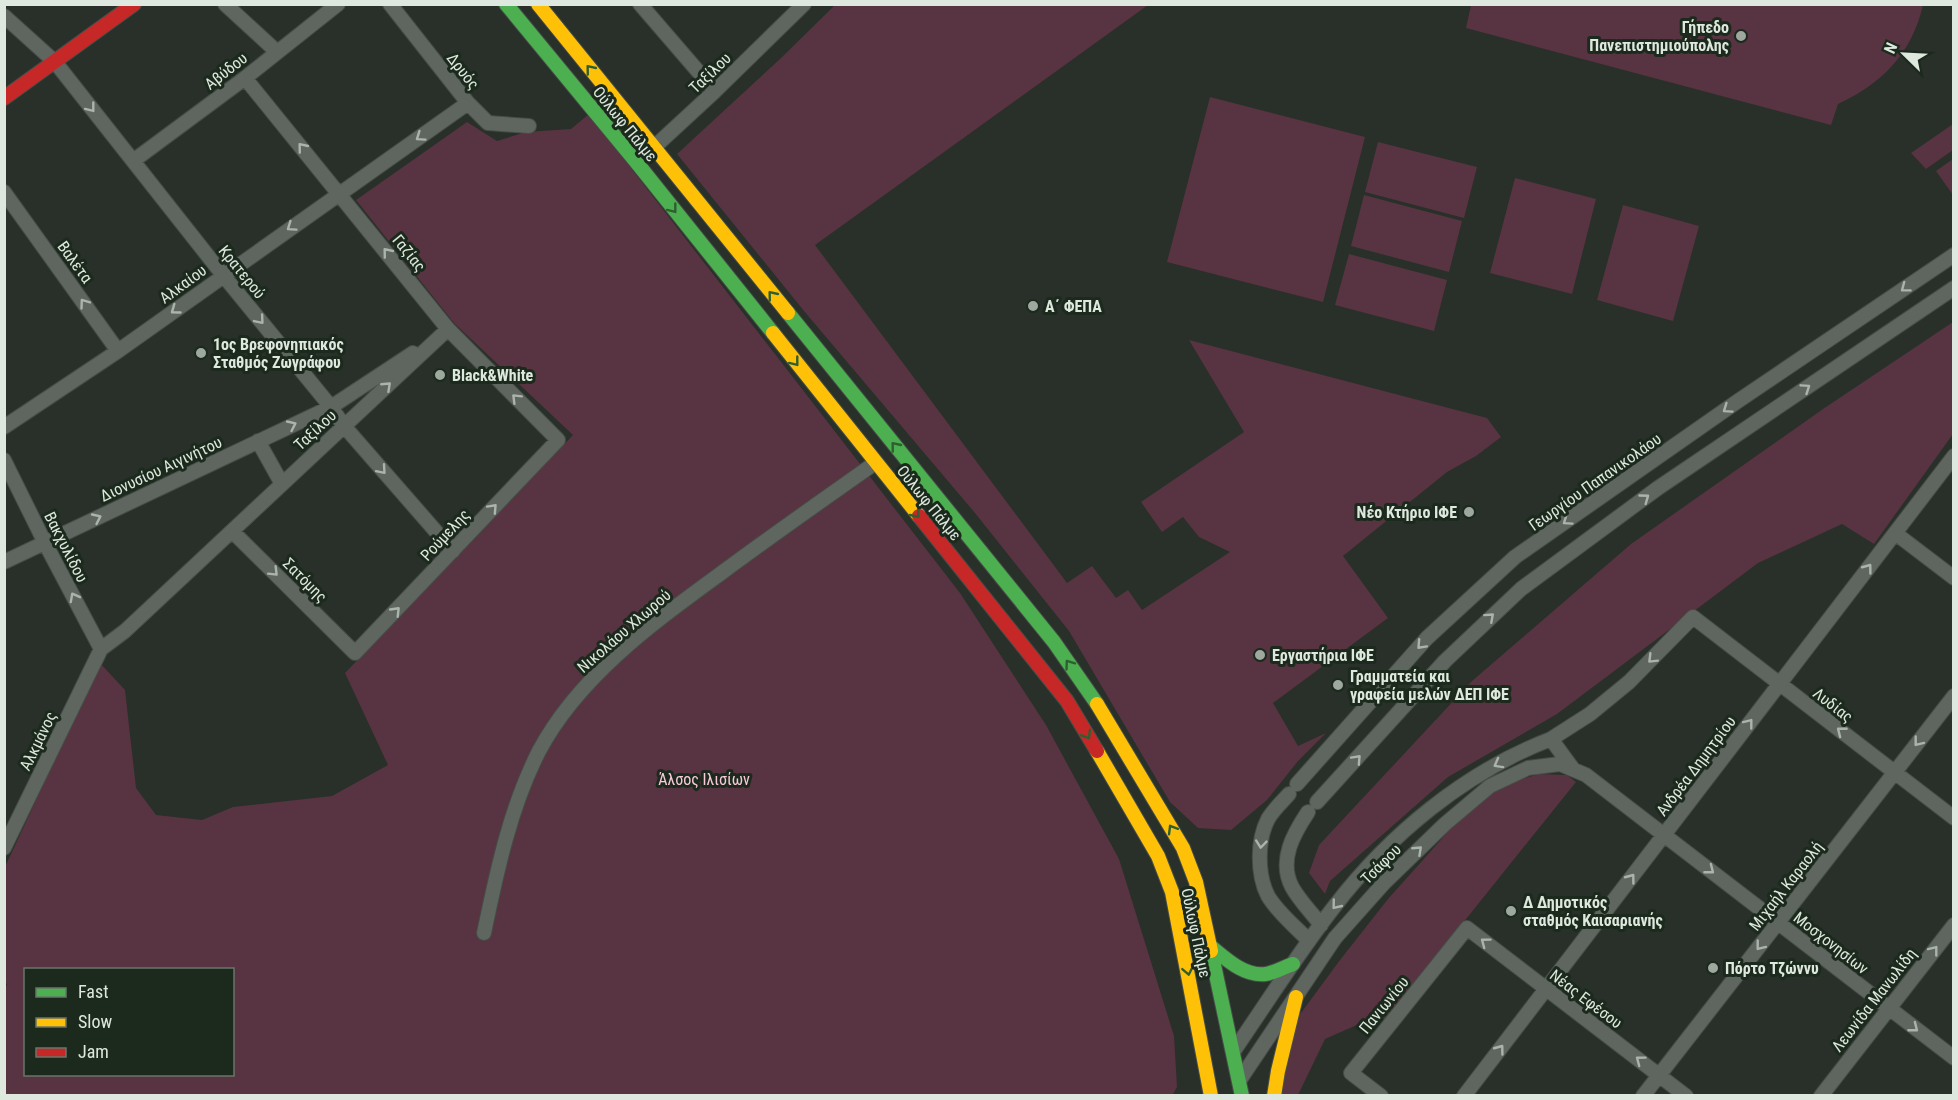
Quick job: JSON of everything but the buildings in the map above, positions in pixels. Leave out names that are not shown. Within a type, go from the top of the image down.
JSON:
[{"type":"main road","points":[[4,98],[134,4]]},
{"type":"main road","name":"Ούλωφ Πάλμε","points":[[506,4],[637,163],[1067,702],[1158,856],[1172,892],[1208,1091]]},
{"type":"main road","name":"Ούλωφ Πάλμε","points":[[538,4],[1054,642],[1086,687],[1183,848],[1196,882],[1242,1095]]},
{"type":"main road","points":[[1209,945],[1234,965],[1250,972],[1263,974],[1293,963]]},
{"type":"main road","points":[[1274,1095],[1296,997]]},
{"type":"main road","points":[[1208,1091],[1233,1052]]},
{"type":"main road","points":[[1228,1095],[1239,1081]]},
{"type":"street","points":[[225,4],[276,51]]},
{"type":"street","name":"Αβύδου","points":[[133,161],[245,78],[276,51],[338,4]]},
{"type":"street","name":"Δρυός","points":[[390,4],[468,103],[488,123],[529,126]]},
{"type":"street","points":[[640,4],[715,91]]},
{"type":"street","name":"Ταξίλου","points":[[637,163],[804,4]]},
{"type":"street","name":"Κρατερού","points":[[4,16],[55,62],[344,426],[453,551]]},
{"type":"street","name":"Γαζίας","points":[[245,78],[448,329],[558,440]]},
{"type":"street","name":"Αλκαίου","points":[[4,427],[118,351],[468,103]]},
{"type":"street","name":"Βαλέτα","points":[[4,192],[118,351]]},
{"type":"street","name":"Γεωργίου Παπανικολάου","points":[[1309,941],[1278,910],[1268,895],[1261,872],[1260,851],[1263,831],[1269,817],[1427,638],[1515,557],[1738,401],[1953,255]]},
{"type":"street","points":[[1321,925],[1292,886],[1287,862],[1294,833],[1313,807],[1445,661],[1521,590],[1658,488],[1953,288]]},
{"type":"street","name":"Ταξίλου","points":[[331,407],[448,329]]},
{"type":"street","name":"Ταξίλου","points":[[101,649],[124,632],[448,329]]},
{"type":"street","name":"Διονυσίου Αιγινήτου","points":[[4,562],[331,407]]},
{"type":"street","name":"Ρούμελης","points":[[355,653],[558,440]]},
{"type":"street","points":[[258,441],[282,484]]},
{"type":"street","name":"Ανδρέα Δημητρίου","points":[[1464,1095],[1953,456]]},
{"type":"street","name":"Βακχυλίδου","points":[[4,460],[101,649]]},
{"type":"street","name":"Νικολάου Χλωρού","points":[[484,933],[494,884],[515,806],[540,750],[584,688],[623,649],[664,614],[875,463]]},
{"type":"street","name":"Σατόμης","points":[[232,531],[355,653]]},
{"type":"street","points":[[1895,533],[1953,578]]},
{"type":"street","name":"Λυδίας","points":[[1693,617],[1953,818]]},
{"type":"street","name":"Τσάφου","points":[[1233,1052],[1334,906],[1373,862],[1413,823],[1490,769],[1527,748],[1551,739],[1590,714],[1629,682],[1693,617]]},
{"type":"street","name":"Αλκμάνος","points":[[4,848],[101,649]]},
{"type":"street","name":"Μιχαήλ Καραολή","points":[[1643,1095],[1953,696]]},
{"type":"street","points":[[1551,739],[1574,769]]},
{"type":"street","name":"Τσάφου","points":[[1239,1081],[1335,938],[1384,883],[1445,824],[1490,786],[1528,768],[1560,765],[1574,769]]},
{"type":"street","name":"Μοσχονησίων","points":[[1574,769],[1586,775],[1953,1058]]},
{"type":"street","name":"Λεωνίδα Μανωλίδη","points":[[1821,1095],[1953,925]]},
{"type":"street","name":"Νέας Εφέσου","points":[[1467,928],[1686,1095]]},
{"type":"street","name":"Πανιωνίου","points":[[1381,1095],[1351,1073],[1467,928]]},
{"type":"green space","points":[[1471,4],[1923,5],[1918,22],[1903,52],[1881,77],[1838,104],[1831,125],[1466,28]]},
{"type":"green space","points":[[835,5],[1148,5],[815,245],[1067,583],[1092,566],[1116,598],[1128,590],[1142,610],[1230,552],[1199,537],[1183,517],[1162,532],[1141,502],[1244,432],[1189,340],[1487,418],[1501,437],[1476,456],[1447,472],[1343,556],[1388,618],[1273,703],[1298,746],[1326,733],[1298,761],[1267,800],[1231,830],[1198,828],[1170,802],[1069,631],[975,513],[804,311],[677,154]]},
{"type":"green space","points":[[1210,97],[1365,137],[1323,302],[1167,262]]},
{"type":"green space","name":"Άλσος Ιλισίων","points":[[589,114],[960,593],[1046,725],[1119,859],[1174,1036],[1177,1087],[1172,1096],[5,1095],[4,989],[7,985],[4,978],[5,867],[100,663],[125,690],[136,788],[156,815],[202,820],[233,807],[332,796],[388,765],[345,673],[573,435],[454,323],[356,200],[467,122],[497,141],[526,132],[571,129]]},
{"type":"green space","points":[[1953,124],[1953,150],[1926,169],[1911,153]]},
{"type":"green space","points":[[1378,142],[1477,167],[1464,218],[1365,192]]},
{"type":"green space","points":[[1953,159],[1953,195],[1936,171]]},
{"type":"green space","points":[[1515,178],[1596,199],[1572,294],[1490,273]]},
{"type":"green space","points":[[1364,195],[1462,221],[1449,272],[1351,246]]},
{"type":"green space","points":[[1623,205],[1699,226],[1673,321],[1597,300]]},
{"type":"green space","points":[[1349,254],[1447,280],[1434,331],[1335,305]]},
{"type":"green space","points":[[1953,322],[1953,434],[1874,544],[1842,524],[1758,563],[1557,714],[1448,777],[1330,881],[1325,894],[1309,873],[1319,845],[1472,681],[1631,544],[1823,409]]},
{"type":"green space","points":[[1539,774],[1567,775],[1576,782],[1386,1019],[1359,1024],[1325,1039],[1298,1095],[1279,1096],[1298,1017],[1388,899],[1464,814],[1487,795],[1512,782]]},
{"type":"traffic: fast","points":[[506,4],[773,333]]},
{"type":"traffic: fast","points":[[788,313],[1054,642],[1097,704]]},
{"type":"traffic: fast","points":[[1209,945],[1235,966],[1250,973],[1266,974],[1293,964]]},
{"type":"traffic: fast","points":[[1211,951],[1242,1096]]},
{"type":"traffic: slow","points":[[538,4],[788,313]]},
{"type":"traffic: slow","points":[[773,333],[919,516]]},
{"type":"traffic: slow","points":[[1097,704],[1183,848],[1196,882],[1211,951]]},
{"type":"traffic: slow","points":[[1097,751],[1158,856],[1172,892],[1211,1096]]},
{"type":"traffic: slow","points":[[1274,1096],[1296,997]]},
{"type":"traffic: jam","points":[[4,98],[134,4]]},
{"type":"traffic: jam","points":[[919,516],[1067,701],[1097,751]]},
{"type":"place","name":"Γήπεδο Πανεπιστημιούπολης","points":[[1741,36]]},
{"type":"place","name":"Α΄ ΦΕΠΑ","points":[[1033,306]]},
{"type":"place","name":"1ος Βρεφονηπιακός Σταθμός Ζωγράφου","points":[[201,353]]},
{"type":"place","name":"Black&White","points":[[440,375]]},
{"type":"place","name":"Νέο Κτήριο ΙΦΕ","points":[[1469,512]]},
{"type":"place","name":"Εργαστήρια ΙΦΕ","points":[[1260,655]]},
{"type":"place","name":"Γραμματεία και γραφεία μελών ΔΕΠ ΙΦΕ","points":[[1338,685]]},
{"type":"place","name":"Δ Δημοτικός σταθμός Καισαριανής","points":[[1511,911]]},
{"type":"place","name":"Πόρτο Τζώννυ","points":[[1713,968]]}]
